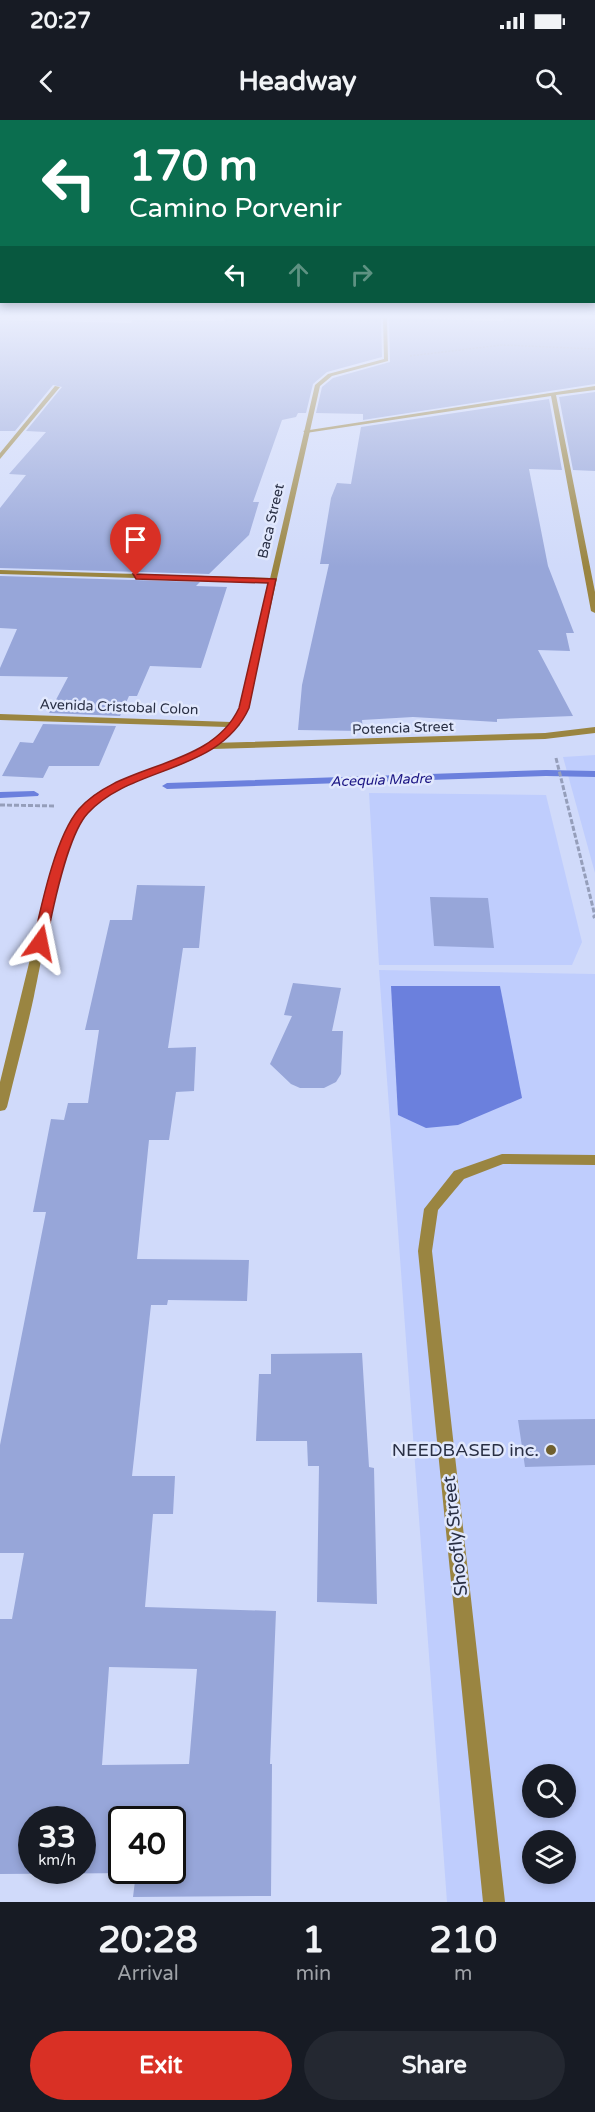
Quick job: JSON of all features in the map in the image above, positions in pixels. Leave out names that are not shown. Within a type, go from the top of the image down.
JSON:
[{"type":"street","points":[[0,457],[45,401]]},
{"type":"street","name":"Baca Street","points":[[0,1107],[47,907],[72,828],[84,811],[106,793],[212,746],[236,725],[244,708],[314,401]]},
{"type":"street","points":[[306,431],[517,401]]},
{"type":"street","points":[[555,401],[595,610]]},
{"type":"street","points":[[0,572],[273,580]]},
{"type":"street","name":"Avenida Cristobal Colon","points":[[0,717],[236,725]]},
{"type":"street","name":"Potencia Street","points":[[212,746],[545,736],[595,730]]},
{"type":"street","name":"Shoofly Street","points":[[494,1902],[425,1251],[431,1209],[459,1175],[502,1159],[595,1160]]},
{"type":"path","points":[[555,753],[595,918]]},
{"type":"path","points":[[0,805],[57,806]]},
{"type":"shaded area","points":[[595,755],[595,873],[563,757]]},
{"type":"shaded area","points":[[369,793],[546,795],[582,942],[572,965],[379,965]]},
{"type":"shaded area","points":[[379,970],[595,974],[595,1902],[447,1902]]},
{"type":"water","points":[[391,986],[500,986],[522,1098],[458,1125],[426,1128],[398,1115]]},
{"type":"building","points":[[0,401],[40,401],[15,431],[0,431]]},
{"type":"building","points":[[50,401],[309,401],[306,413],[298,413],[296,417],[282,420],[253,502],[259,502],[249,535],[209,574],[0,568],[0,508],[26,475],[9,474],[46,432],[26,431]]},
{"type":"building","points":[[319,401],[484,401],[363,420],[363,414],[316,413]]},
{"type":"building","points":[[534,401],[549,401],[562,470],[529,469],[548,566],[574,633],[566,633],[570,651],[538,650],[573,716],[497,719],[497,722],[413,717],[362,720],[363,731],[298,730],[302,685],[329,564],[320,564],[331,498],[337,483],[351,484],[361,427]]},
{"type":"building","points":[[560,401],[595,401],[595,471],[573,470]]},
{"type":"building","points":[[0,576],[200,582],[196,586],[227,587],[201,668],[150,666],[137,696],[129,696],[120,716],[49,713],[68,677],[0,676],[0,668],[17,629],[0,628]]},
{"type":"building","points":[[43,724],[116,726],[99,766],[49,766],[43,778],[2,776],[20,742],[33,743]]},
{"type":"building","points":[[137,885],[205,886],[199,948],[183,948],[168,1048],[196,1047],[194,1091],[176,1092],[169,1140],[149,1140],[137,1259],[249,1260],[247,1301],[168,1300],[167,1305],[151,1305],[132,1476],[175,1476],[173,1514],[153,1514],[145,1607],[276,1611],[270,1764],[272,1764],[271,1896],[133,1897],[135,1884],[186,1884],[186,1806],[108,1806],[108,1873],[96,1873],[96,1806],[18,1806],[18,1874],[0,1874],[0,1619],[12,1619],[24,1553],[0,1553],[0,1445],[46,1212],[33,1212],[51,1119],[64,1120],[68,1103],[88,1103],[99,1030],[85,1030],[110,920],[132,920]],"holes":[[[109,1667],[197,1669],[189,1764],[102,1765]]]},
{"type":"building","points":[[430,897],[488,898],[494,948],[434,946]]},
{"type":"building","points":[[293,983],[341,988],[332,1031],[343,1031],[341,1074],[336,1082],[324,1088],[300,1088],[291,1084],[270,1064],[292,1016],[284,1015]]},
{"type":"building","points":[[362,1353],[369,1467],[374,1468],[377,1604],[317,1602],[319,1466],[308,1466],[307,1441],[256,1441],[259,1374],[271,1374],[271,1354]]},
{"type":"building","points":[[595,1419],[595,1465],[525,1467],[518,1420]]},
{"type":"waterway","name":"Acequia Madre","points":[[167,786],[546,773],[595,774]]},
{"type":"waterway","name":"Acequia Madre","points":[[0,795],[34,794]]},
{"type":"place","name":"NEEDBASED inc.","points":[[551,1450]]},
{"type":"route","points":[[40,943],[47,907],[72,828],[84,811],[92,802],[106,793],[212,746],[236,725],[244,708],[273,580],[136,576]]}]
